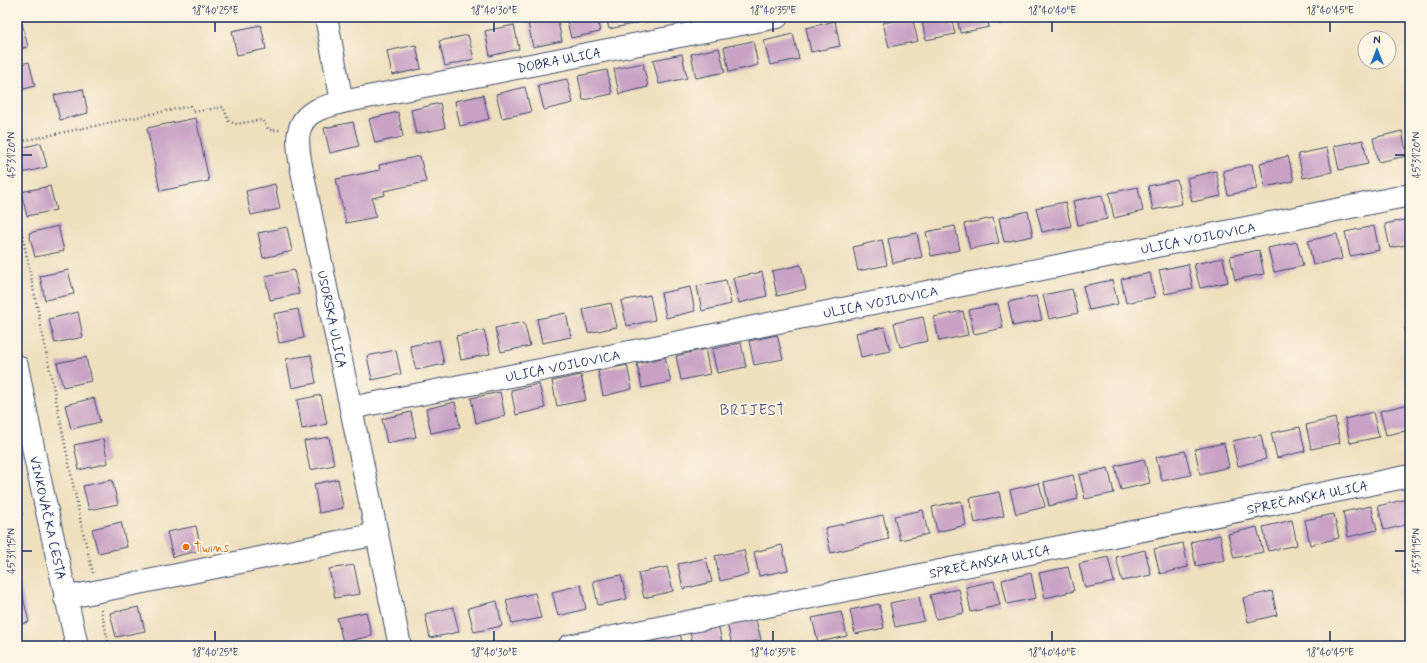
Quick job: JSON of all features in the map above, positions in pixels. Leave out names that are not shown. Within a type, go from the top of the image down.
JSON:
[{"type":"street","points":[[298,134],[301,125],[308,116],[317,110],[342,102],[326,17]]},
{"type":"street","name":"DOBRA ULICA","points":[[342,102],[777,17]]},
{"type":"street","name":"USORSKA ULICA","points":[[298,134],[302,171],[400,646]]},
{"type":"street","name":"ULICA VOJLOVICA","points":[[351,408],[1410,195]]},
{"type":"street","name":"VINKOVAČKA CESTA","points":[[17,366],[65,598],[77,646]]},
{"type":"street","name":"SPREČANSKA ULICA","points":[[569,646],[1410,476]]},
{"type":"street","points":[[65,598],[377,534]]},
{"type":"path","points":[[17,142],[190,106],[194,112],[223,107],[229,121],[235,124],[262,120],[269,130],[285,130],[298,134]]},
{"type":"path","points":[[17,208],[82,528],[98,591],[109,646]]},
{"type":"building","points":[[557,17],[562,41],[533,47],[528,23]]},
{"type":"building","points":[[566,17],[597,17],[600,32],[571,38]]},
{"type":"building","points":[[606,17],[637,17],[638,23],[609,29]]},
{"type":"building","points":[[644,17],[666,17],[666,18],[645,22]]},
{"type":"building","points":[[912,17],[918,41],[889,47],[883,23]]},
{"type":"building","points":[[921,17],[951,17],[955,34],[926,40]]},
{"type":"building","points":[[957,17],[987,17],[989,27],[960,33]]},
{"type":"building","points":[[998,17],[1029,17],[1029,18],[999,24]]},
{"type":"building","points":[[1314,17],[1333,17],[1333,18],[1315,21]]},
{"type":"building","points":[[835,21],[840,46],[811,52],[806,28]]},
{"type":"building","points":[[22,23],[28,47],[17,49],[17,24]]},
{"type":"building","points":[[261,25],[266,49],[237,55],[232,31]]},
{"type":"building","points":[[514,25],[519,49],[490,56],[485,31]]},
{"type":"building","points":[[793,34],[799,59],[770,65],[764,41]]},
{"type":"building","points":[[468,35],[474,59],[445,66],[439,41]]},
{"type":"building","points":[[753,41],[758,65],[729,72],[724,47]]},
{"type":"building","points":[[416,45],[421,69],[392,75],[387,51]]},
{"type":"building","points":[[719,48],[725,72],[696,78],[691,54]]},
{"type":"building","points":[[682,54],[687,78],[659,84],[653,60]]},
{"type":"building","points":[[29,62],[35,86],[17,91],[17,65]]},
{"type":"building","points":[[643,63],[648,87],[619,94],[614,69]]},
{"type":"building","points":[[607,70],[612,94],[583,100],[578,76]]},
{"type":"building","points":[[567,79],[573,103],[544,110],[538,85]]},
{"type":"building","points":[[525,87],[531,112],[502,118],[496,94]]},
{"type":"building","points":[[83,89],[88,113],[60,120],[54,95]]},
{"type":"building","points":[[483,95],[489,119],[460,126],[455,101]]},
{"type":"building","points":[[440,103],[445,128],[416,134],[411,110]]},
{"type":"building","points":[[398,112],[403,137],[375,143],[369,119]]},
{"type":"building","points":[[196,118],[209,181],[160,191],[147,128]]},
{"type":"building","points":[[353,122],[359,146],[330,153],[324,128]]},
{"type":"building","points":[[1402,131],[1407,156],[1378,162],[1373,138]]},
{"type":"building","points":[[1363,140],[1368,164],[1339,170],[1334,146]]},
{"type":"building","points":[[41,143],[47,167],[18,174],[17,149]]},
{"type":"building","points":[[1327,148],[1332,172],[1303,178],[1298,154]]},
{"type":"building","points":[[420,156],[426,182],[384,191],[385,195],[372,198],[376,217],[346,223],[336,179],[380,170],[379,165]]},
{"type":"building","points":[[1288,156],[1294,181],[1265,187],[1260,163]]},
{"type":"building","points":[[1252,164],[1257,189],[1228,195],[1223,171]]},
{"type":"building","points":[[1216,171],[1221,196],[1192,202],[1187,178]]},
{"type":"building","points":[[1177,180],[1182,204],[1153,210],[1148,186]]},
{"type":"building","points":[[275,184],[280,209],[251,215],[246,191]]},
{"type":"building","points":[[50,186],[56,210],[27,216],[21,192]]},
{"type":"building","points":[[1138,187],[1143,211],[1114,218],[1109,193]]},
{"type":"building","points":[[1102,195],[1107,219],[1078,225],[1073,201]]},
{"type":"building","points":[[1065,202],[1071,226],[1042,232],[1036,208]]},
{"type":"building","points":[[1028,211],[1033,236],[1004,242],[999,218]]},
{"type":"building","points":[[993,218],[999,243],[970,249],[964,224]]},
{"type":"building","points":[[1410,219],[1410,244],[1390,248],[1385,224]]},
{"type":"building","points":[[58,226],[64,251],[35,257],[29,233]]},
{"type":"building","points":[[955,226],[960,250],[931,256],[926,232]]},
{"type":"building","points":[[1374,226],[1379,250],[1350,256],[1345,232]]},
{"type":"building","points":[[287,227],[292,251],[263,258],[258,233]]},
{"type":"building","points":[[917,233],[922,257],[893,263],[888,239]]},
{"type":"building","points":[[1337,234],[1342,259],[1313,265],[1308,241]]},
{"type":"building","points":[[882,240],[887,265],[858,271],[853,247]]},
{"type":"building","points":[[1297,242],[1303,266],[1274,272],[1268,248]]},
{"type":"building","points":[[1259,250],[1264,274],[1235,280],[1230,256]]},
{"type":"building","points":[[1223,258],[1228,282],[1200,288],[1194,264]]},
{"type":"building","points":[[1188,264],[1193,288],[1165,294],[1159,270]]},
{"type":"building","points":[[801,265],[806,289],[777,296],[772,271]]},
{"type":"building","points":[[68,270],[74,294],[45,300],[40,276]]},
{"type":"building","points":[[294,270],[299,294],[270,300],[265,276]]},
{"type":"building","points":[[762,272],[767,296],[739,303],[733,278]]},
{"type":"building","points":[[1150,273],[1155,297],[1126,303],[1121,279]]},
{"type":"building","points":[[726,280],[731,304],[702,311],[697,286]]},
{"type":"building","points":[[1112,280],[1118,304],[1089,310],[1083,286]]},
{"type":"building","points":[[690,287],[695,311],[666,318],[661,293]]},
{"type":"building","points":[[1072,289],[1078,313],[1049,319],[1043,295]]},
{"type":"building","points":[[650,295],[655,320],[627,326],[621,301]]},
{"type":"building","points":[[1036,296],[1042,320],[1013,326],[1008,302]]},
{"type":"building","points":[[611,303],[617,327],[588,333],[583,309]]},
{"type":"building","points":[[998,304],[1003,328],[974,334],[969,310]]},
{"type":"building","points":[[298,309],[304,338],[279,343],[274,314]]},
{"type":"building","points":[[963,311],[968,335],[939,341],[934,317]]},
{"type":"building","points":[[78,312],[83,337],[55,343],[49,319]]},
{"type":"building","points":[[566,313],[571,337],[542,343],[537,319]]},
{"type":"building","points":[[923,317],[928,341],[900,347],[894,323]]},
{"type":"building","points":[[524,322],[530,346],[501,352],[495,328]]},
{"type":"building","points":[[884,327],[890,351],[861,357],[856,333]]},
{"type":"building","points":[[1410,327],[1410,351],[1409,351],[1405,328]]},
{"type":"building","points":[[484,330],[490,354],[461,360],[456,336]]},
{"type":"building","points":[[777,335],[783,359],[754,365],[749,341]]},
{"type":"building","points":[[439,340],[444,364],[416,370],[410,346]]},
{"type":"building","points":[[741,343],[746,367],[717,373],[712,349]]},
{"type":"building","points":[[705,349],[710,374],[681,380],[676,356]]},
{"type":"building","points":[[396,350],[401,374],[372,380],[367,356]]},
{"type":"building","points":[[311,355],[316,383],[292,388],[286,359]]},
{"type":"building","points":[[86,357],[91,381],[63,387],[57,363]]},
{"type":"building","points":[[665,357],[671,382],[642,388],[637,364]]},
{"type":"building","points":[[627,365],[632,389],[603,396],[598,371]]},
{"type":"building","points":[[581,375],[586,400],[557,406],[552,381]]},
{"type":"building","points":[[539,384],[545,408],[516,415],[511,390]]},
{"type":"building","points":[[500,392],[505,416],[476,423],[471,398]]},
{"type":"building","points":[[321,395],[327,424],[302,429],[297,400]]},
{"type":"building","points":[[94,398],[100,422],[71,429],[65,405]]},
{"type":"building","points":[[455,402],[460,427],[431,433],[426,409]]},
{"type":"building","points":[[1409,404],[1410,430],[1386,435],[1380,411]]},
{"type":"building","points":[[411,412],[416,437],[387,443],[382,419]]},
{"type":"building","points":[[1373,412],[1379,437],[1350,443],[1345,419]]},
{"type":"building","points":[[1335,418],[1340,443],[1311,449],[1306,425]]},
{"type":"building","points":[[1300,427],[1305,451],[1277,458],[1271,433]]},
{"type":"building","points":[[1261,435],[1266,459],[1238,466],[1232,441]]},
{"type":"building","points":[[329,437],[334,465],[310,470],[304,441]]},
{"type":"building","points":[[103,439],[108,463],[79,470],[74,445]]},
{"type":"building","points":[[1224,443],[1229,467],[1200,474],[1195,449]]},
{"type":"building","points":[[1185,451],[1191,475],[1162,481],[1156,457]]},
{"type":"building","points":[[1144,459],[1150,483],[1121,490],[1115,466]]},
{"type":"building","points":[[1108,468],[1114,493],[1085,499],[1079,475]]},
{"type":"building","points":[[1073,475],[1078,499],[1049,506],[1044,482]]},
{"type":"building","points":[[338,479],[343,508],[319,513],[314,484]]},
{"type":"building","points":[[112,480],[118,504],[89,510],[83,486]]},
{"type":"building","points":[[1039,483],[1045,507],[1016,514],[1010,490]]},
{"type":"building","points":[[999,492],[1004,516],[975,523],[970,498]]},
{"type":"building","points":[[1407,499],[1410,513],[1410,524],[1384,530],[1378,506]]},
{"type":"building","points":[[961,501],[966,525],[937,532],[932,507]]},
{"type":"building","points":[[19,503],[22,515],[17,517],[17,504]]},
{"type":"building","points":[[1371,506],[1377,530],[1348,537],[1343,512]]},
{"type":"building","points":[[923,510],[928,534],[900,540],[894,516]]},
{"type":"building","points":[[1334,514],[1339,538],[1310,545],[1305,520]]},
{"type":"building","points":[[883,515],[889,539],[831,553],[825,528]]},
{"type":"building","points":[[1292,520],[1297,545],[1268,551],[1263,527]]},
{"type":"building","points":[[121,522],[127,547],[98,553],[92,529]]},
{"type":"building","points":[[196,526],[201,550],[173,557],[167,532]]},
{"type":"building","points":[[1257,527],[1263,552],[1234,558],[1228,534]]},
{"type":"building","points":[[1220,535],[1225,560],[1196,566],[1191,542]]},
{"type":"building","points":[[1183,543],[1188,567],[1160,574],[1154,549]]},
{"type":"building","points":[[782,545],[788,570],[759,576],[754,552]]},
{"type":"building","points":[[744,550],[749,574],[720,581],[715,556]]},
{"type":"building","points":[[1145,550],[1151,575],[1122,581],[1116,557]]},
{"type":"building","points":[[1108,557],[1114,582],[1085,588],[1079,564]]},
{"type":"building","points":[[706,558],[712,582],[683,589],[678,564]]},
{"type":"building","points":[[354,565],[360,594],[335,598],[329,569]]},
{"type":"building","points":[[667,567],[673,591],[644,598],[638,573]]},
{"type":"building","points":[[1068,567],[1074,591],[1045,598],[1039,573]]},
{"type":"building","points":[[17,572],[29,622],[17,625]]},
{"type":"building","points":[[1031,573],[1036,598],[1007,604],[1002,580]]},
{"type":"building","points":[[621,575],[627,599],[598,605],[593,581]]},
{"type":"building","points":[[994,581],[1000,605],[971,612],[966,587]]},
{"type":"building","points":[[581,585],[586,609],[558,616],[552,592]]},
{"type":"building","points":[[959,589],[964,613],[936,619],[930,595]]},
{"type":"building","points":[[1272,591],[1277,615],[1248,622],[1243,598]]},
{"type":"building","points":[[535,593],[541,618],[512,624],[506,600]]},
{"type":"building","points":[[919,597],[924,621],[895,627],[890,603]]},
{"type":"building","points":[[497,601],[502,626],[474,632],[468,608]]},
{"type":"building","points":[[879,604],[884,628],[855,634],[850,610]]},
{"type":"building","points":[[139,607],[145,631],[116,637],[110,613]]},
{"type":"building","points":[[453,607],[459,632],[430,638],[425,614]]},
{"type":"building","points":[[366,612],[372,636],[343,642],[337,618]]},
{"type":"building","points":[[841,612],[847,636],[818,642],[812,618]]},
{"type":"building","points":[[755,616],[761,640],[732,646],[727,622]]},
{"type":"building","points":[[718,625],[723,646],[693,646],[690,631]]},
{"type":"building","points":[[680,634],[683,646],[652,646],[651,640]]},
{"type":"place","name":"Twins","points":[[186,547]]},
{"type":"district","name":"BRIJEST","points":[[753,410]]}]
